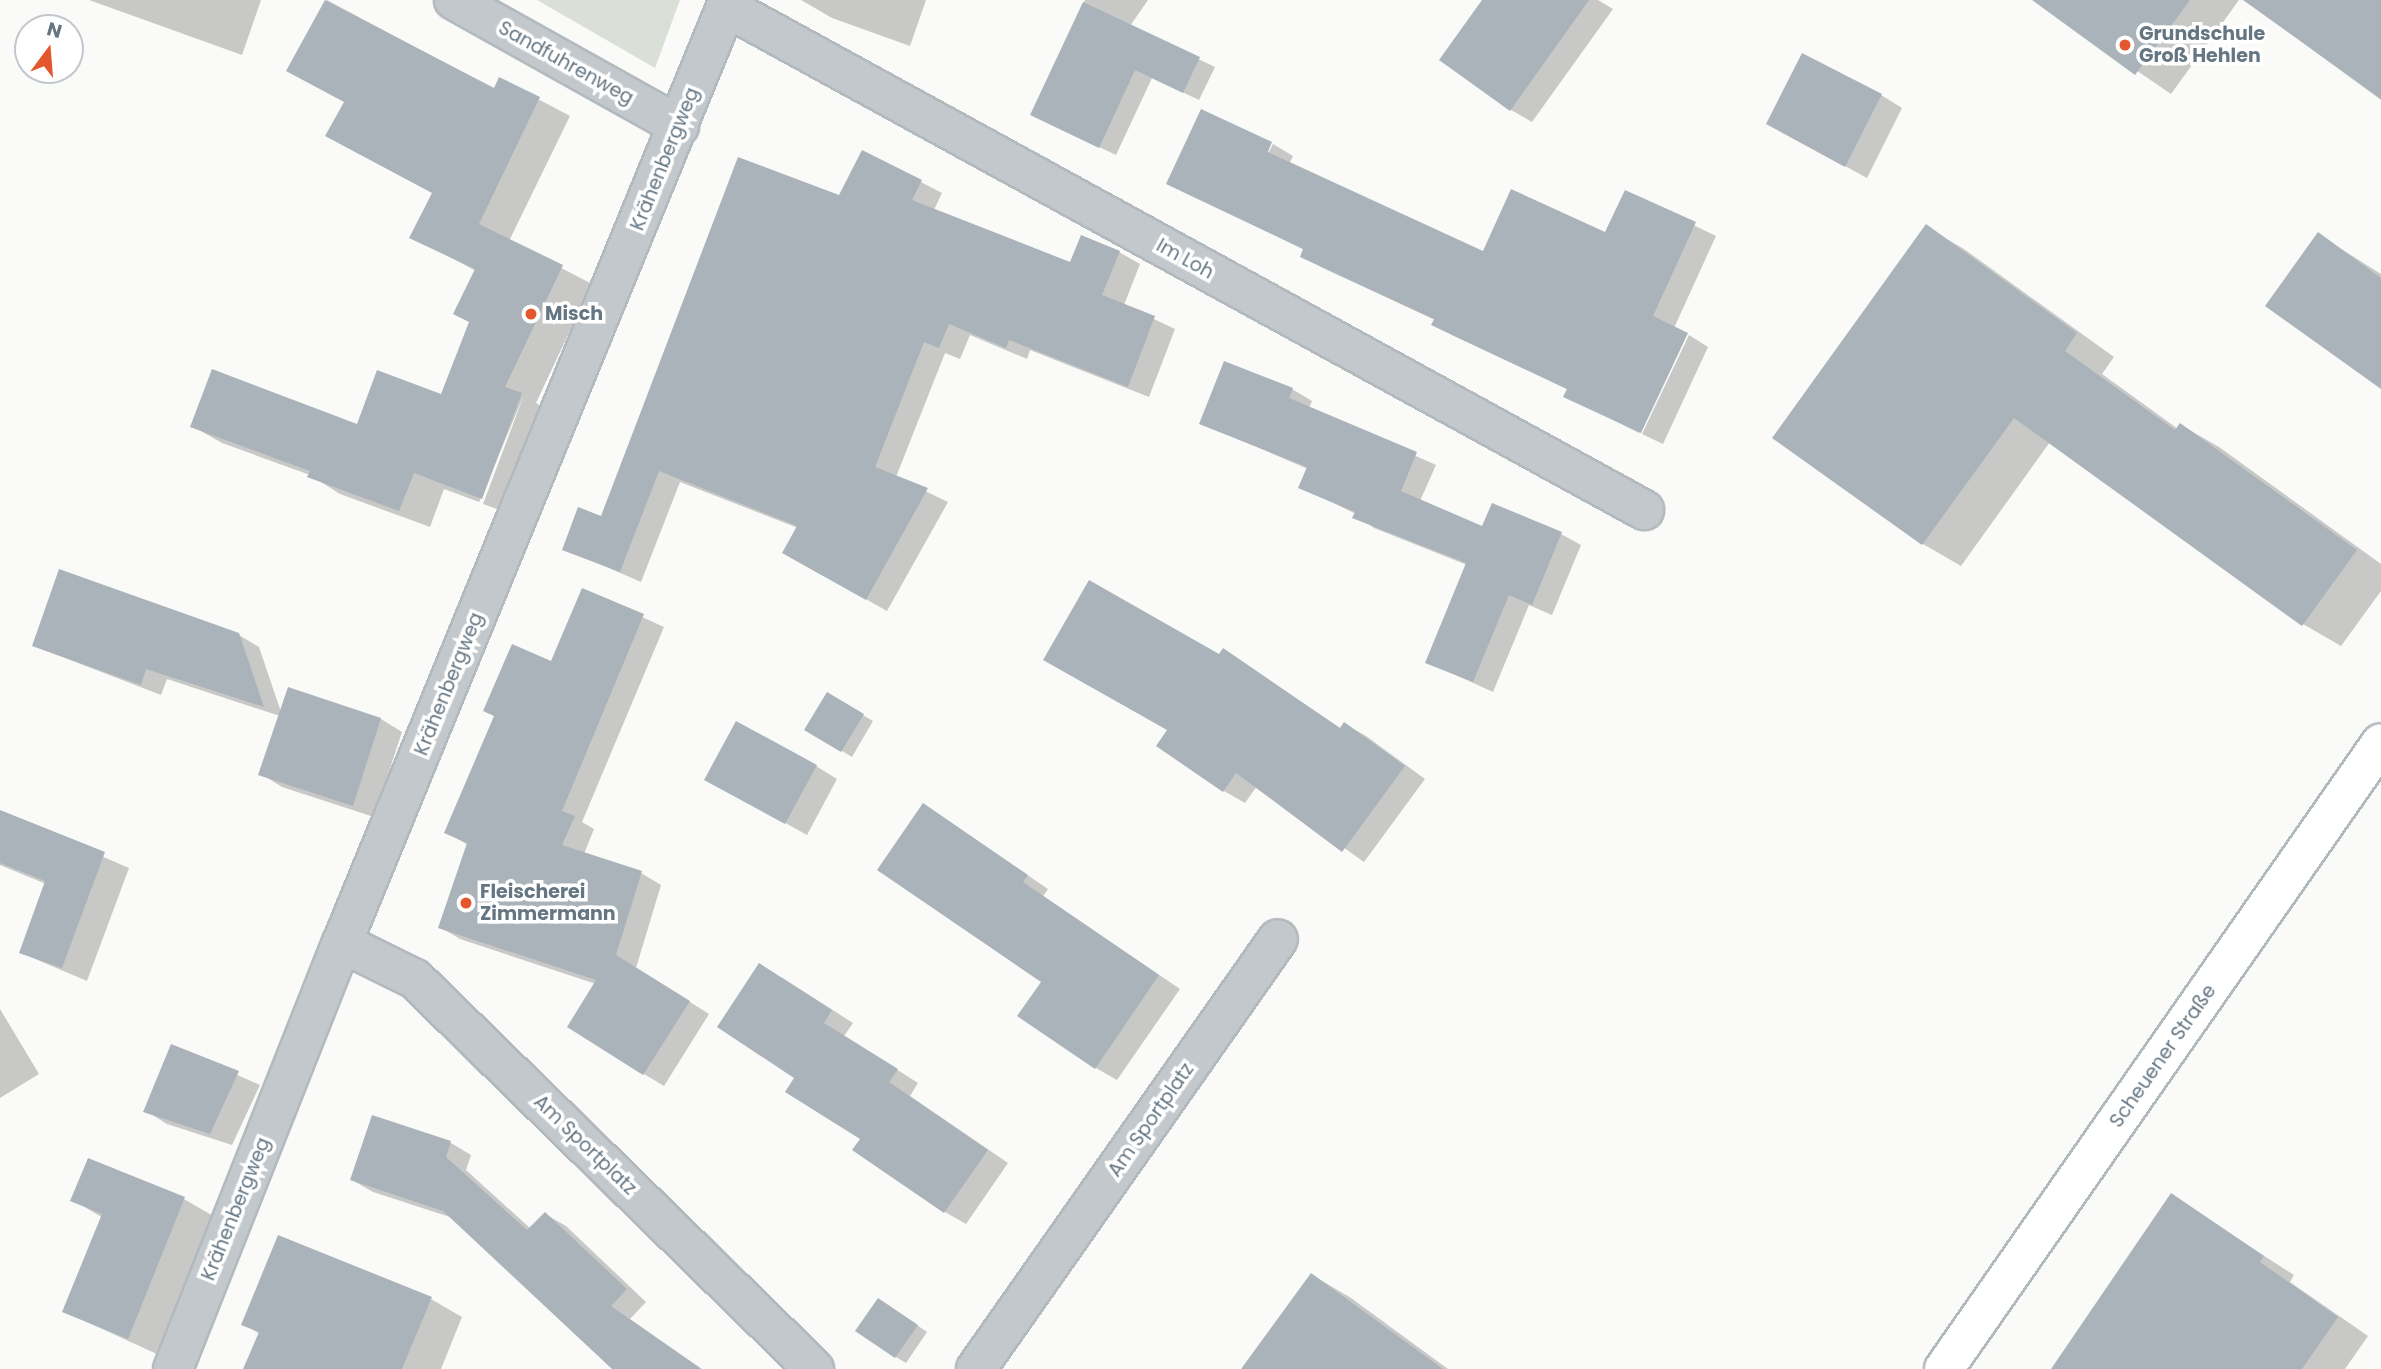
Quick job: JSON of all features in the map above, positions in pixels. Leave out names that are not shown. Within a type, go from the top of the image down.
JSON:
[{"type":"main road","name":"Scheuener Straße","points":[[1944,1369],[2381,744]]},
{"type":"street","name":"Sandfuhrenweg","points":[[454,0],[679,126]]},
{"type":"street","name":"Krähenbergweg","points":[[173,1369],[342,943],[728,4]]},
{"type":"street","name":"Im Loh","points":[[728,4],[1644,510]]},
{"type":"street","name":"Am Sportplatz","points":[[976,1369],[1278,939]]},
{"type":"street","name":"Am Sportplatz","points":[[342,943],[415,979],[814,1369]]},
{"type":"shaded area","points":[[537,0],[680,0],[655,68]]},
{"type":"building","points":[[325,0],[494,88],[499,77],[540,97],[479,224],[563,265],[505,387],[522,393],[482,499],[414,473],[399,511],[307,477],[310,471],[190,427],[212,369],[357,424],[377,370],[441,394],[469,322],[453,314],[475,269],[409,238],[432,193],[325,136],[344,102],[286,71]]},
{"type":"building","points":[[1482,0],[1589,0],[1510,111],[1439,60]]},
{"type":"building","name":"Grundschule Groß Hehlen","points":[[2032,0],[2190,0],[2135,75]]},
{"type":"building","points":[[2243,0],[2381,0],[2381,99]]},
{"type":"building","points":[[1083,2],[1200,57],[1183,93],[1135,70],[1099,148],[1030,115]]},
{"type":"building","points":[[1802,53],[1882,94],[1845,167],[1766,124]]},
{"type":"building","points":[[1201,109],[1272,142],[1268,152],[1483,251],[1511,189],[1605,232],[1625,190],[1696,222],[1653,316],[1688,333],[1641,433],[1563,397],[1567,389],[1431,325],[1434,319],[1300,257],[1303,249],[1166,184]]},
{"type":"building","points":[[862,150],[922,180],[912,200],[1070,262],[1081,235],[1120,251],[1102,295],[1155,316],[1128,387],[1009,340],[1006,348],[949,324],[939,348],[924,342],[875,467],[928,488],[866,600],[782,553],[797,526],[659,471],[620,572],[562,550],[578,507],[601,516],[738,157],[839,195]]},
{"type":"building","points":[[1926,224],[2077,333],[2065,351],[2175,430],[2180,423],[2357,550],[2302,626],[2014,418],[1922,545],[1772,438]]},
{"type":"building","points":[[2318,232],[2381,278],[2381,389],[2265,306]]},
{"type":"building","points":[[1224,361],[1293,388],[1289,398],[1417,452],[1401,491],[1482,526],[1492,503],[1562,532],[1532,605],[1509,595],[1473,682],[1425,663],[1466,563],[1352,518],[1355,512],[1298,488],[1307,467],[1199,424]]},
{"type":"building","points":[[59,569],[239,633],[264,707],[146,669],[141,685],[32,646]]},
{"type":"building","points":[[1089,580],[1219,654],[1223,648],[1340,728],[1344,722],[1405,766],[1342,852],[1236,773],[1223,792],[1156,746],[1167,730],[1043,660]]},
{"type":"building","points":[[582,588],[644,614],[562,811],[575,816],[562,845],[642,871],[616,955],[690,1001],[643,1075],[567,1027],[596,980],[438,928],[467,843],[444,833],[494,716],[483,711],[512,644],[551,661]]},
{"type":"building","points":[[288,687],[381,718],[353,806],[258,775]]},
{"type":"building","points":[[827,692],[864,714],[841,752],[804,730]]},
{"type":"building","points":[[736,721],[817,765],[785,824],[704,780]]},
{"type":"building","points":[[923,803],[1028,875],[1023,882],[1159,975],[1095,1069],[1017,1016],[1041,982],[877,870]]},
{"type":"building","points":[[0,810],[105,852],[62,968],[19,953],[45,881],[0,863]]},
{"type":"building","points":[[759,963],[832,1010],[824,1023],[898,1069],[889,1082],[988,1150],[944,1213],[852,1150],[860,1139],[785,1092],[794,1078],[717,1027]]},
{"type":"building","points":[[171,1044],[239,1071],[210,1134],[143,1112]]},
{"type":"building","points":[[372,1115],[451,1141],[446,1157],[527,1230],[545,1212],[627,1289],[611,1306],[701,1369],[612,1369],[443,1211],[350,1180]]},
{"type":"building","points":[[88,1158],[185,1197],[128,1339],[62,1312],[102,1214],[70,1201]]},
{"type":"building","points":[[2171,1193],[2264,1256],[2260,1262],[2338,1317],[2302,1369],[2051,1369]]},
{"type":"building","points":[[278,1235],[432,1297],[402,1369],[243,1369],[259,1332],[241,1325]]},
{"type":"building","points":[[1311,1273],[1443,1369],[1241,1369]]},
{"type":"building","points":[[878,1298],[918,1325],[895,1358],[855,1331]]},
{"type":"place","name":"Grundschule Groß Hehlen","points":[[2125,45]]},
{"type":"place","name":"Misch","points":[[531,314]]},
{"type":"place","name":"Fleischerei Zimmermann","points":[[466,903]]}]
